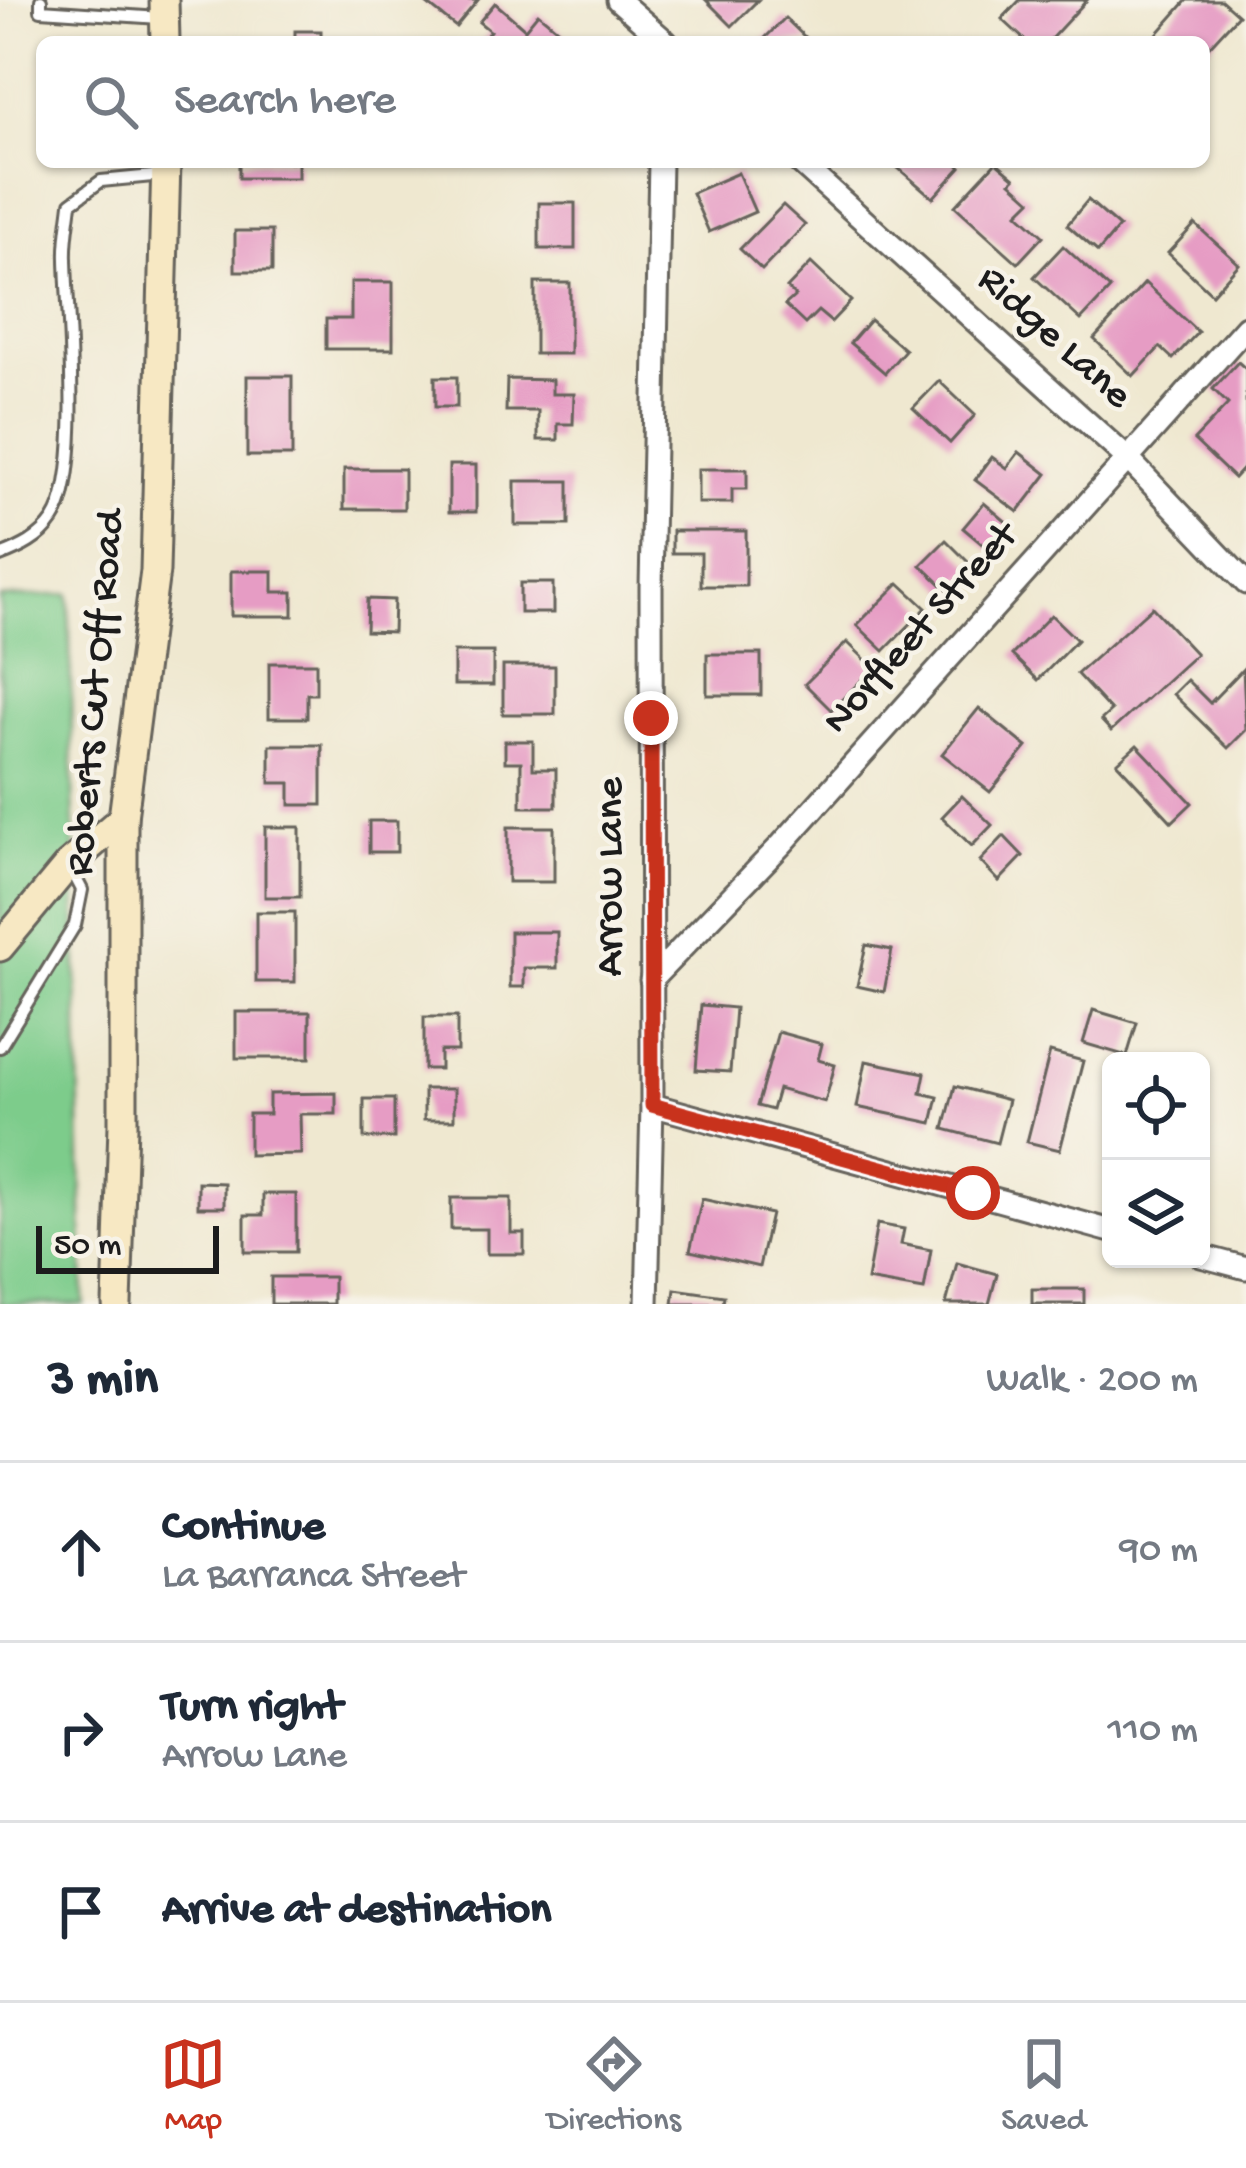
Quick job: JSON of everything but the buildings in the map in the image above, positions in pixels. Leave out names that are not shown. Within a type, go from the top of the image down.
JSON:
[{"type":"street","points":[[618,0],[658,36]]},
{"type":"street","name":"Arrow Lane","points":[[647,1304],[652,1105],[651,587],[660,168]]},
{"type":"street","name":"Ridge Lane","points":[[806,168],[1129,460],[1246,583]]},
{"type":"street","name":"Roberts Cut Off Road","points":[[117,1304],[123,1125],[123,818],[155,571],[166,169]]},
{"type":"street","name":"Norfleet Street","points":[[651,980],[782,844],[1246,327]]},
{"type":"street","points":[[0,947],[68,865],[123,818]]},
{"type":"street","points":[[652,1105],[1102,1229]]},
{"type":"street","points":[[1210,1258],[1246,1268]]},
{"type":"lane","points":[[41,0],[41,10],[164,20]]},
{"type":"lane","points":[[0,556],[29,544],[55,518],[67,478],[71,362],[65,254],[71,203],[101,181],[166,169]]},
{"type":"lane","points":[[0,1047],[75,926],[82,890],[68,865]]},
{"type":"green space","points":[[69,594],[84,1304],[0,1304],[0,598]]},
{"type":"route","points":[[651,718],[652,1105],[973,1193]]}]
